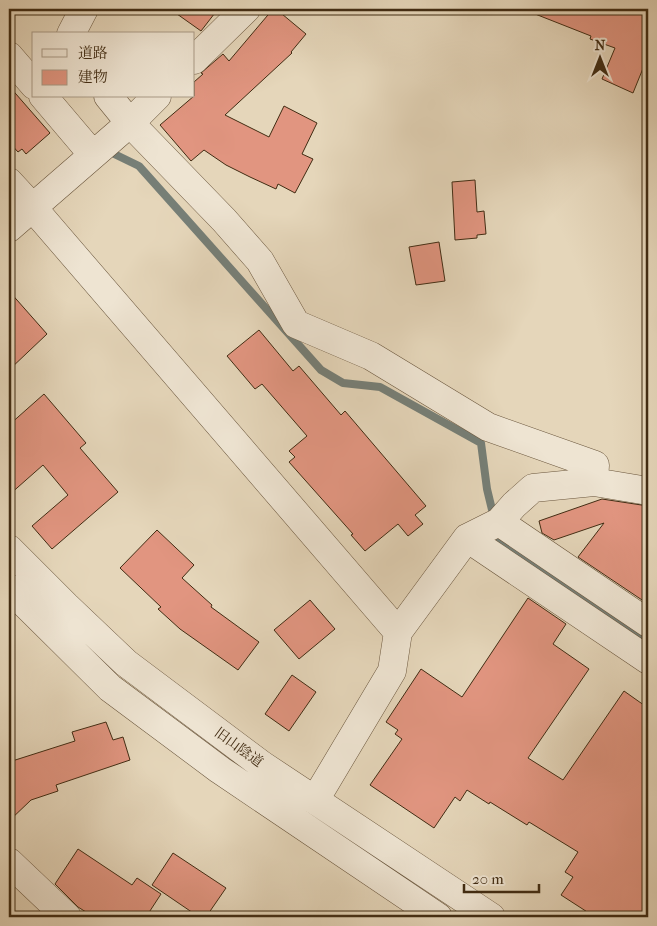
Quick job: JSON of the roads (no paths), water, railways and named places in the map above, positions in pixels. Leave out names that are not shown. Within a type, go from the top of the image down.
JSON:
[{"type":"street","points":[[71,32],[84,9]]},
{"type":"street","points":[[195,59],[246,9]]},
{"type":"street","points":[[9,56],[32,83]]},
{"type":"street","points":[[45,98],[93,155]]},
{"type":"street","points":[[110,98],[130,123],[224,220],[260,261],[296,324],[372,356],[488,427],[595,465],[594,482]]},
{"type":"street","points":[[9,228],[130,123],[155,98]]},
{"type":"street","points":[[9,182],[398,632]]},
{"type":"street","points":[[315,800],[392,671],[398,632],[467,538],[499,522],[533,488],[594,482],[648,491]]},
{"type":"street","points":[[499,522],[648,623]]},
{"type":"street","points":[[467,538],[648,660]]},
{"type":"street","name":"旧山陰道","points":[[9,549],[126,663],[262,764],[491,917]]},
{"type":"street","points":[[9,588],[110,688],[220,770],[438,917]]},
{"type":"street","points":[[9,862],[67,917]]},
{"type":"waterway","points":[[106,150],[139,166],[321,370],[343,383],[380,387],[481,443],[487,489],[494,518]]},
{"type":"waterway","points":[[498,531],[500,541],[648,641]]}]
